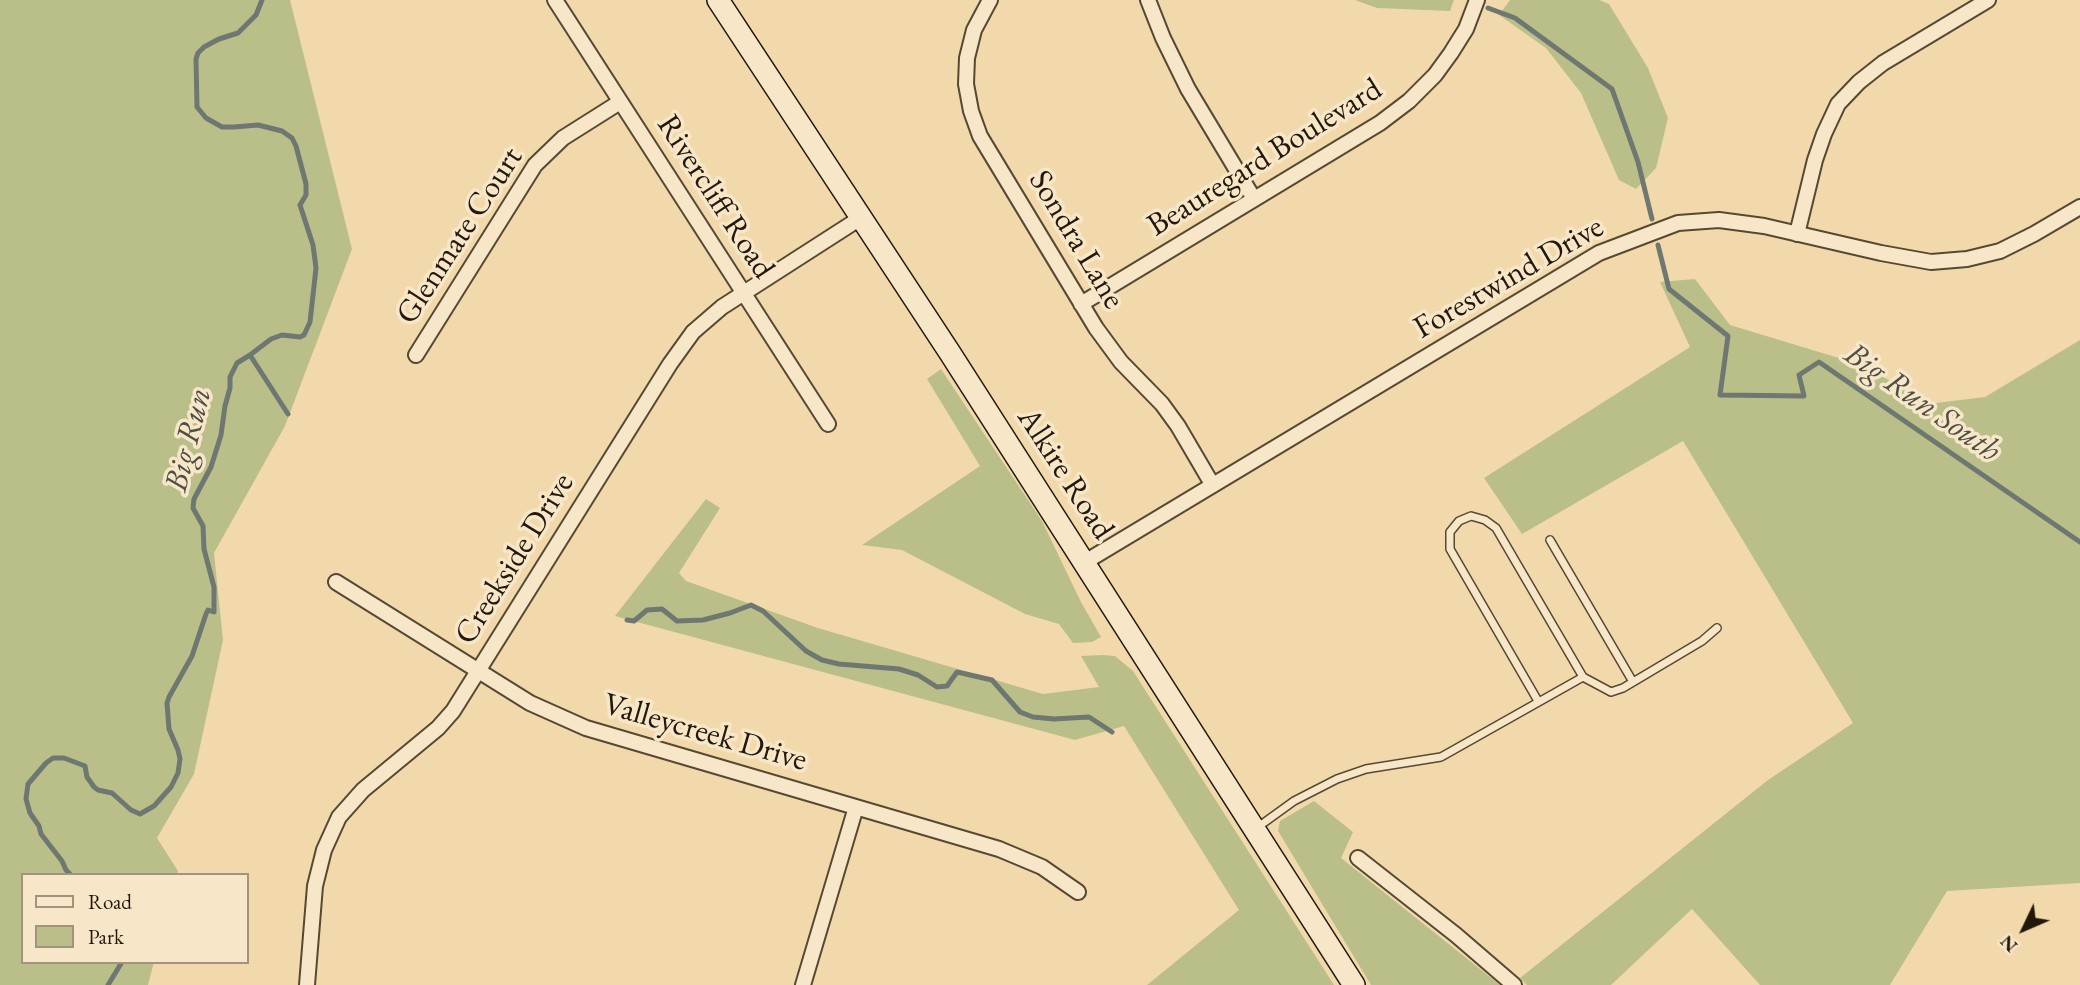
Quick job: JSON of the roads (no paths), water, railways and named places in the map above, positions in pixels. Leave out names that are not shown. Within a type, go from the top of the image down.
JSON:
[{"type":"main road","name":"Alkire Road","points":[[718,0],[862,217],[1354,985]]},
{"type":"street","name":"Rivercliff Road","points":[[555,0],[828,424]]},
{"type":"street","name":"Sondra Lane","points":[[990,0],[974,30],[967,58],[966,84],[971,111],[980,136],[1096,328],[1121,362],[1156,396],[1178,426],[1212,484]]},
{"type":"street","points":[[1148,0],[1188,89],[1254,199]]},
{"type":"street","name":"Beauregard Boulevard","points":[[1081,304],[1380,123],[1409,101],[1435,75],[1451,53],[1466,29],[1477,0]]},
{"type":"street","points":[[1797,234],[1815,160],[1838,104],[1859,82],[1883,63],[1988,0]]},
{"type":"street","name":"Glenmate Court","points":[[416,355],[535,165],[563,138],[620,102]]},
{"type":"street","name":"Forestwind Drive","points":[[1084,562],[1599,253],[1678,223],[1719,220],[1764,226],[1888,255],[1931,262],[1967,259],[2000,251],[2080,207]]},
{"type":"street","name":"Creekside Drive","points":[[307,985],[315,886],[324,850],[339,817],[363,790],[438,728],[453,711],[685,342],[722,307],[862,217]]},
{"type":"street","name":"Valleycreek Drive","points":[[336,582],[530,704],[586,728],[999,849],[1042,867],[1078,892]]},
{"type":"street","points":[[803,985],[856,807]]},
{"type":"street","points":[[1358,858],[1456,935],[1514,985]]},
{"type":"lane","points":[[1538,701],[1450,549],[1450,532],[1458,521],[1471,516],[1485,520],[1496,528],[1583,677],[1611,692],[1623,688],[1702,641],[1717,628]]},
{"type":"lane","points":[[1550,540],[1633,682]]},
{"type":"lane","points":[[1254,830],[1294,801],[1337,779],[1366,769],[1441,757],[1583,677]]},
{"type":"waterway","name":"Big Run","points":[[69,873],[41,834],[30,813],[26,799],[28,784],[46,763],[53,758],[64,758],[85,766],[87,777],[94,787],[112,793],[131,810],[140,814],[154,806],[171,787],[178,773],[180,759],[169,729],[167,703],[192,656],[208,610],[214,612],[214,587],[204,549],[203,526],[193,508],[194,499],[211,467],[221,435],[230,377],[237,363],[271,339],[282,335],[300,337],[304,335],[310,322],[316,268],[313,245],[300,205],[306,195],[306,184],[292,138],[282,131],[258,125],[222,127],[206,118],[197,107],[198,53],[219,39],[238,33],[256,15],[262,0]]},
{"type":"waterway","name":"Big Run South","points":[[1488,8],[1515,18],[1612,89],[1638,162],[1652,219]]},
{"type":"waterway","name":"Big Run South","points":[[1658,245],[1669,289],[1728,336],[1720,395],[1804,396],[1799,375],[1819,362],[2080,542]]},
{"type":"waterway","points":[[250,355],[288,414]]},
{"type":"waterway","points":[[627,620],[634,621],[647,610],[662,609],[677,621],[703,620],[751,605],[763,611],[806,651],[822,660],[899,669],[918,675],[937,687],[947,686],[957,672],[992,680],[1020,712],[1033,717],[1054,719],[1089,717],[1112,732]]},
{"type":"waterway","name":"Big Run","points":[[108,985],[121,964]]}]
